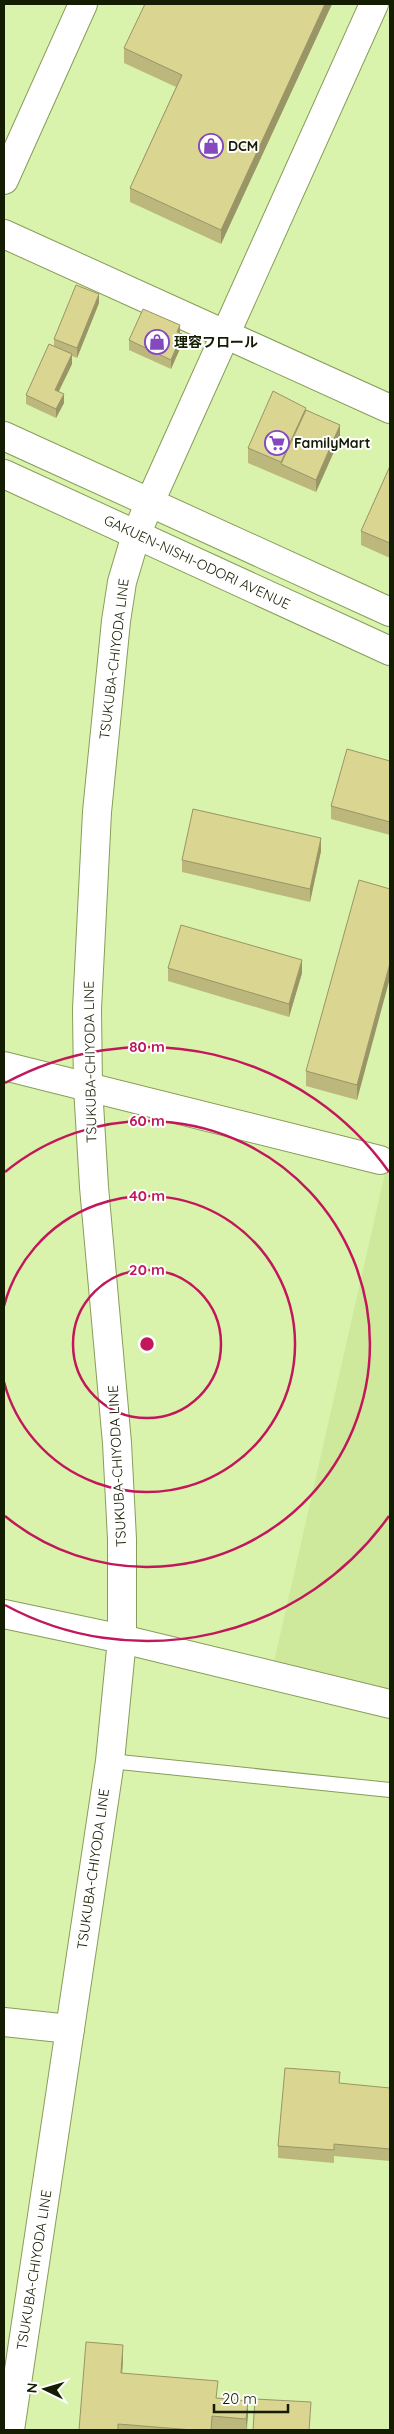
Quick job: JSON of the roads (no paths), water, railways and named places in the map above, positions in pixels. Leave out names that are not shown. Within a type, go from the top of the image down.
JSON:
[{"type":"main road","points":[[4,180],[83,4]]},
{"type":"main road","name":"TSUKUBA-CHIYODA LINE","points":[[10,2430],[110,1761],[122,1639],[122,1539],[117,1443],[94,1187],[88,1087],[87,1009],[97,812],[116,621],[122,582],[136,535],[374,4]]},
{"type":"main road","points":[[4,234],[390,409]]},
{"type":"main road","points":[[4,436],[390,612]]},
{"type":"main road","name":"GAKUEN-NISHI-ODORI AVENUE","points":[[4,474],[390,651]]},
{"type":"main road","points":[[4,1066],[380,1160]]},
{"type":"main road","points":[[4,1614],[122,1639],[390,1704]]},
{"type":"main road","points":[[4,2022],[70,2029]]},
{"type":"lane","points":[[110,1761],[390,1790]]},
{"type":"place","name":"DCM","points":[[211,146]]},
{"type":"place","name":"理容フロール","points":[[157,342]]},
{"type":"place","name":"FamilyMart","points":[[277,443]]}]
